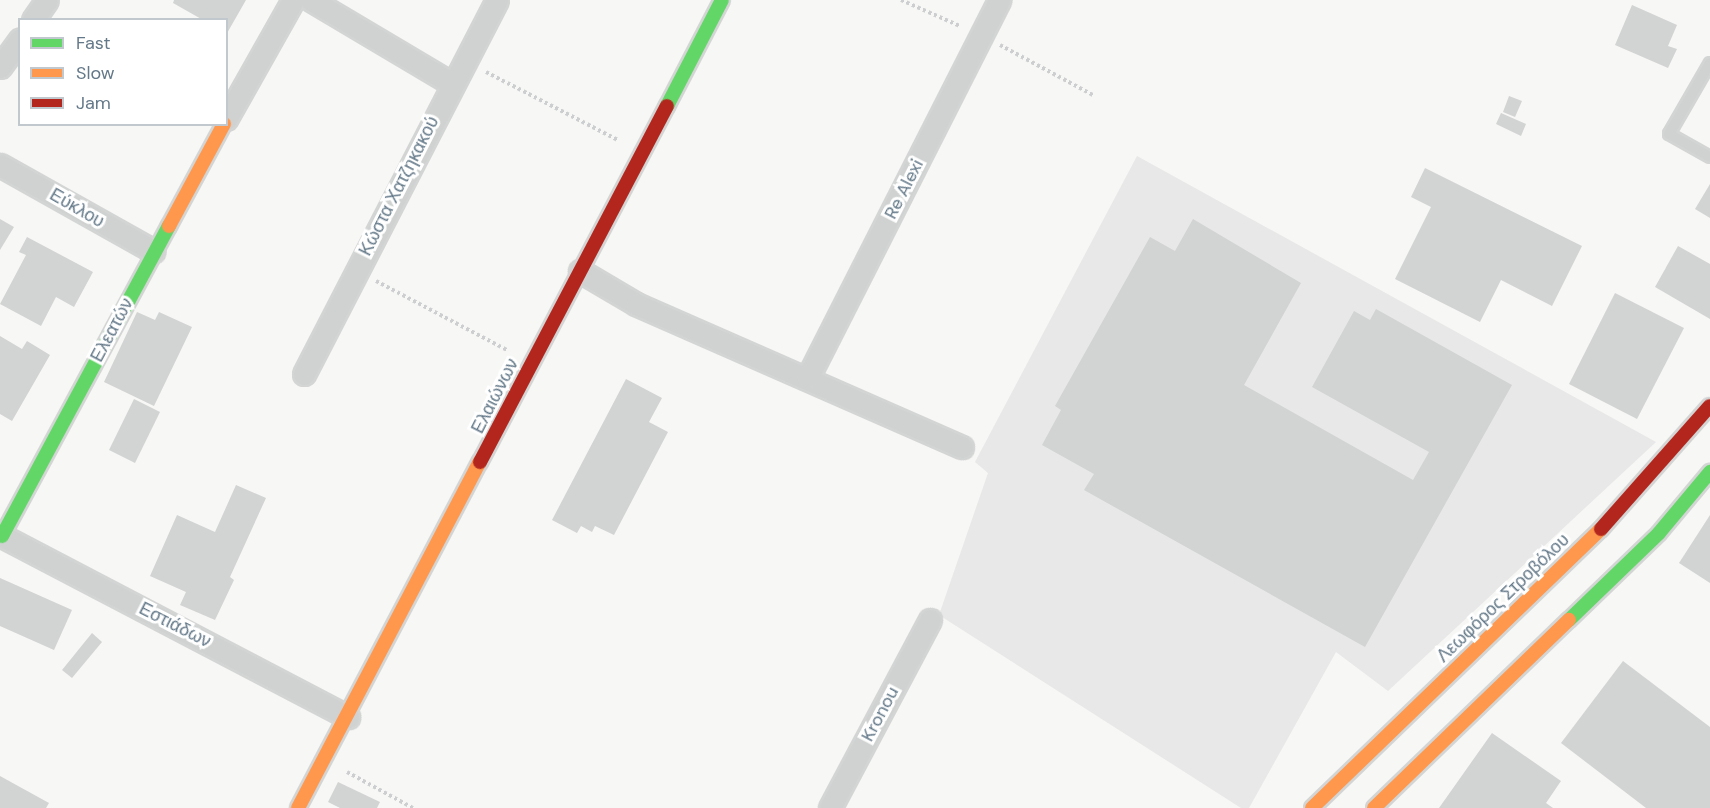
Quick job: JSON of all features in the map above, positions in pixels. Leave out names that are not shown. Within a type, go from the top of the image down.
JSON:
[{"type":"main road","name":"Ελαιώνων","points":[[298,808],[348,717],[722,0]]},
{"type":"main road","name":"Ελεατών","points":[[1,535],[153,251],[223,126]]},
{"type":"main road","name":"Λεωφόρος Στροβόλου","points":[[1312,808],[1626,505],[1710,406]]},
{"type":"main road","points":[[1374,808],[1659,533],[1710,472]]},
{"type":"street","points":[[34,18],[47,0]]},
{"type":"street","points":[[228,116],[293,0]]},
{"type":"street","points":[[311,0],[451,83]]},
{"type":"street","name":"Κώστα Χατζηκακού","points":[[304,374],[451,83],[497,0]]},
{"type":"street","name":"Re Alexi","points":[[808,378],[999,0]]},
{"type":"street","points":[[0,67],[18,42]]},
{"type":"street","name":"Εύκλου","points":[[0,165],[153,251]]},
{"type":"street","points":[[580,271],[636,304],[962,447]]},
{"type":"street","name":"Εστιάδων","points":[[1,535],[348,717]]},
{"type":"street","name":"Kronou","points":[[830,808],[930,620]]},
{"type":"lane","points":[[1710,63],[1669,134],[1710,157]]},
{"type":"path","points":[[464,60],[642,152]]},
{"type":"path","points":[[356,271],[532,363]]},
{"type":"path","points":[[324,759],[412,808]]},
{"type":"shaded area","points":[[1137,156],[1656,442],[1388,691],[1336,652],[1249,808],[1241,808],[939,615],[988,473],[975,462]]},
{"type":"building","points":[[174,0],[246,0],[228,32],[228,18],[199,18],[173,3]]},
{"type":"building","points":[[1632,5],[1677,25],[1668,46],[1677,49],[1668,68],[1615,45]]},
{"type":"building","points":[[1509,96],[1522,101],[1515,117],[1503,112]]},
{"type":"building","points":[[1501,113],[1526,124],[1521,136],[1496,124]]},
{"type":"building","points":[[1425,168],[1582,246],[1552,306],[1501,280],[1480,322],[1395,279],[1431,207],[1411,197]]},
{"type":"building","points":[[1710,184],[1710,218],[1695,209]]},
{"type":"building","points":[[0,219],[14,227],[0,250]]},
{"type":"building","points":[[1193,219],[1301,283],[1244,385],[1413,480],[1429,452],[1312,387],[1354,311],[1370,320],[1376,309],[1512,385],[1365,647],[1084,490],[1094,474],[1042,445],[1061,410],[1055,406],[1150,237],[1175,251]]},
{"type":"building","points":[[27,237],[93,272],[74,307],[56,297],[41,326],[0,304],[26,255],[19,252]]},
{"type":"building","points":[[1678,246],[1710,264],[1710,319],[1655,287]]},
{"type":"building","points":[[1615,293],[1684,328],[1637,419],[1569,384]]},
{"type":"building","points":[[137,312],[155,320],[159,312],[192,327],[154,406],[104,382]]},
{"type":"building","points":[[0,336],[22,349],[27,341],[50,355],[12,421],[0,414]]},
{"type":"building","points":[[626,379],[662,398],[649,422],[668,432],[614,535],[595,526],[592,532],[581,526],[577,533],[552,520]]},
{"type":"building","points":[[134,399],[160,412],[135,463],[109,450]]},
{"type":"building","points":[[236,485],[266,498],[230,577],[234,580],[215,620],[180,605],[186,592],[150,576],[177,515],[215,532]]},
{"type":"building","points":[[1710,515],[1710,583],[1679,563]]},
{"type":"building","points":[[0,578],[72,610],[54,650],[0,626]]},
{"type":"building","points":[[92,633],[102,642],[72,678],[62,670]]},
{"type":"building","points":[[1623,661],[1710,727],[1710,808],[1646,808],[1561,743]]},
{"type":"building","points":[[1492,733],[1561,781],[1546,803],[1553,808],[1439,808]]},
{"type":"building","points":[[0,776],[49,803],[46,808],[0,808]]},
{"type":"building","points":[[338,782],[380,802],[377,808],[340,808],[328,802]]},
{"type":"traffic: fast","points":[[667,106],[722,0]]},
{"type":"traffic: fast","points":[[2,536],[169,226]]},
{"type":"traffic: fast","points":[[1569,620],[1659,533],[1710,472]]},
{"type":"traffic: slow","points":[[169,226],[223,126]]},
{"type":"traffic: slow","points":[[298,808],[480,462]]},
{"type":"traffic: slow","points":[[1312,808],[1601,529]]},
{"type":"traffic: slow","points":[[1374,808],[1569,620]]},
{"type":"traffic: jam","points":[[480,462],[667,106]]},
{"type":"traffic: jam","points":[[1601,529],[1710,406]]}]
